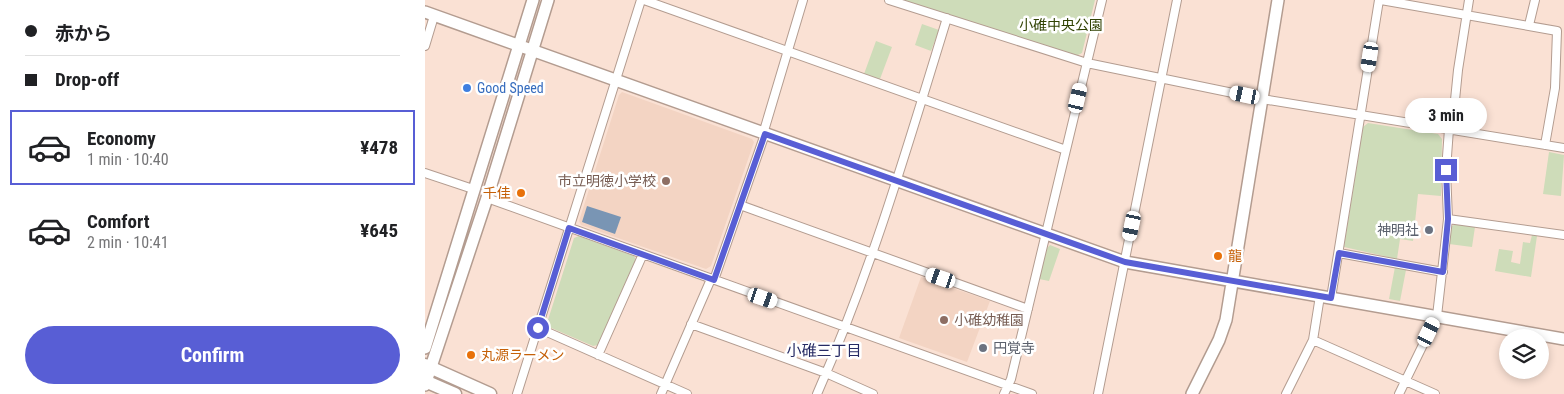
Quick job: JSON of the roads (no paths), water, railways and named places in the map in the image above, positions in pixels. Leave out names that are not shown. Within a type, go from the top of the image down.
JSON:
[{"type":"main road","points":[[428,367],[490,394]]},
{"type":"main road","points":[[425,382],[455,394]]},
{"type":"street","points":[[425,348],[533,0]]},
{"type":"street","points":[[425,382],[428,367],[487,198],[548,0]]},
{"type":"street","points":[[517,394],[643,0],[1066,150]]},
{"type":"street","points":[[661,394],[712,279],[740,205],[764,134],[803,0]]},
{"type":"street","points":[[889,0],[1087,63],[1262,99],[1564,148]]},
{"type":"street","points":[[1004,394],[1028,309],[1101,0]]},
{"type":"street","points":[[1098,394],[1163,78],[1177,0]]},
{"type":"street","points":[[1192,394],[1219,340],[1234,280],[1278,0]]},
{"type":"street","points":[[1286,394],[1313,340],[1339,253],[1380,0],[1408,2],[1529,26],[1560,30],[1555,88],[1545,145]]},
{"type":"street","points":[[1399,394],[1437,316],[1448,219],[1446,170],[1469,0]]},
{"type":"street","points":[[1529,26],[1535,0]]},
{"type":"street","points":[[425,46],[430,14],[616,82],[1125,262],[1564,339]]},
{"type":"street","points":[[817,394],[846,327],[897,182],[947,18]]},
{"type":"street","points":[[1555,88],[1564,90]]},
{"type":"street","points":[[425,173],[473,189]]},
{"type":"street","points":[[487,198],[1032,394]]},
{"type":"street","points":[[740,205],[1028,309]]},
{"type":"street","points":[[1448,219],[1564,235]]},
{"type":"street","points":[[1339,253],[1443,272]]},
{"type":"street","points":[[598,355],[643,254]]},
{"type":"street","points":[[691,324],[826,373],[873,394]]},
{"type":"street","points":[[538,328],[687,394]]},
{"type":"street","points":[[1313,340],[1435,394]]},
{"type":"water","points":[[587,206],[621,217],[615,234],[582,222]]},
{"type":"place","name":"Good Speed","points":[[467,88]]},
{"type":"place","name":"市立明徳小学校","points":[[666,181]]},
{"type":"place","name":"千佳","points":[[521,193]]},
{"type":"place","name":"神明社","points":[[1429,230]]},
{"type":"place","name":"龍","points":[[1218,256]]},
{"type":"place","name":"小碓幼稚園","points":[[944,320]]},
{"type":"place","name":"円覚寺","points":[[983,348]]},
{"type":"place","name":"丸源ラーメン","points":[[471,355]]},
{"type":"district","name":"小碓三丁目","points":[[824,351]]},
{"type":"park label","name":"小碓中央公園","points":[[1061,25]]}]
